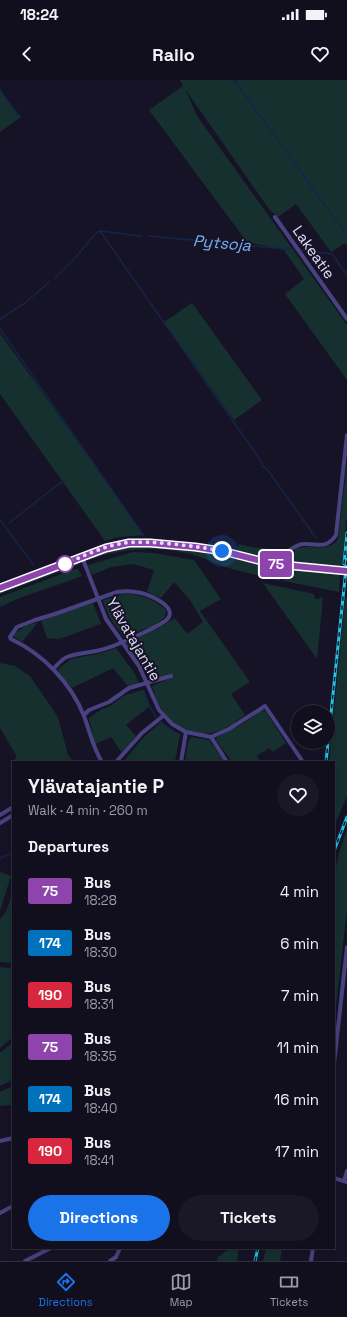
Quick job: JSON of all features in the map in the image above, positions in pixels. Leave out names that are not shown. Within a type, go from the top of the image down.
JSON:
[{"type":"street","name":"Lakeatie","points":[[275,217],[347,319]]},
{"type":"street","points":[[289,565],[291,549],[299,544],[329,544],[336,535],[347,435]]},
{"type":"street","points":[[0,588],[116,545],[129,543],[150,543],[214,550],[264,562],[347,571]]},
{"type":"street","name":"Ylävatajantie","points":[[82,557],[106,619],[139,666],[163,716],[172,724],[186,732],[211,737]]},
{"type":"street","points":[[53,669],[67,657],[102,650],[164,622],[170,615],[168,608],[151,596],[137,592],[117,592],[21,626],[14,630],[10,638],[33,652],[53,669],[71,692],[84,715],[94,746],[102,761]]},
{"type":"street","points":[[84,715],[89,710],[109,702],[129,688],[148,684],[171,676]]},
{"type":"street","points":[[226,761],[211,737],[229,729],[265,706],[302,761]]},
{"type":"street","points":[[117,761],[142,734],[163,716]]},
{"type":"street","points":[[181,761],[186,732]]},
{"type":"street","points":[[0,814],[12,808]]},
{"type":"street","points":[[0,823],[12,815]]},
{"type":"street","points":[[335,1055],[347,947]]},
{"type":"street","points":[[0,1141],[12,1138]]},
{"type":"street","points":[[335,1178],[345,1182],[347,1171]]},
{"type":"street","points":[[0,1213],[12,1207]]},
{"type":"street","points":[[25,1261],[49,1249]]},
{"type":"street","points":[[110,1261],[116,1257],[120,1249]]},
{"type":"street","points":[[311,1261],[313,1249]]},
{"type":"street","points":[[116,1257],[120,1261]]},
{"type":"green space","points":[[180,80],[232,80],[237,82],[236,80],[347,80],[347,245],[345,243],[331,252],[296,204],[278,217],[269,209],[185,89],[197,116],[347,325],[347,380],[285,294],[304,279],[284,250],[247,242],[149,110],[183,86]]},
{"type":"green space","points":[[0,90],[21,117],[0,132]]},
{"type":"green space","points":[[192,303],[262,400],[234,420],[164,322]]},
{"type":"green space","points":[[0,333],[144,535],[119,537],[105,541],[0,394]]},
{"type":"green space","points":[[347,463],[347,514],[342,566],[294,563],[292,558],[295,549],[300,547],[329,546],[338,539]]},
{"type":"green space","points":[[238,544],[282,550],[287,554],[286,559],[282,561],[270,560],[237,551]]},
{"type":"green space","points":[[133,546],[165,547],[207,552],[256,564],[281,567],[280,581],[232,569],[194,555],[167,550],[141,549],[114,553],[88,560],[90,556],[104,551]]},
{"type":"green space","points":[[133,552],[153,553],[194,560],[221,599],[200,611],[250,682],[231,694],[245,715],[224,729],[210,733],[195,732],[181,727],[169,720],[161,708],[152,686],[171,678],[169,675],[152,680],[127,645],[127,643],[157,629],[175,618],[187,634],[203,622],[190,600],[174,582],[161,598],[147,592],[154,570],[133,564],[111,567],[92,575],[88,565]]},
{"type":"green space","points":[[75,562],[78,565],[0,594],[0,591]]},
{"type":"green space","points":[[286,568],[340,574],[339,592],[284,581]]},
{"type":"green space","points":[[78,569],[82,576],[17,599],[0,607],[0,597]]},
{"type":"green space","points":[[263,583],[314,594],[315,599],[319,599],[320,597],[323,598],[317,659]]},
{"type":"green space","points":[[123,594],[140,596],[151,600],[166,610],[165,617],[153,626],[123,637],[110,618],[103,602],[104,600]]},
{"type":"green space","points":[[345,598],[347,598],[347,796],[335,825],[335,761],[329,761],[330,749],[335,749],[335,705]]},
{"type":"green space","points":[[93,603],[101,624],[59,639],[47,638],[41,621]]},
{"type":"green space","points":[[38,622],[22,642],[14,637],[14,634],[25,626]]},
{"type":"green space","points":[[116,648],[135,674],[139,683],[128,686],[113,668],[72,688],[59,672],[58,669],[71,659],[102,653]]},
{"type":"green space","points":[[0,663],[15,666],[30,676],[58,717],[68,755],[73,761],[15,761],[16,755],[0,728]]},
{"type":"green space","points":[[144,690],[150,706],[126,725],[136,736],[122,753],[111,737],[95,744],[89,718],[102,709],[110,706],[123,696]]},
{"type":"green space","points":[[262,710],[266,712],[286,743],[273,752],[269,748],[257,756],[260,761],[231,761],[216,740],[217,737],[239,726]]},
{"type":"green space","points":[[162,721],[167,727],[180,734],[175,761],[124,761],[142,739]]},
{"type":"green space","points":[[191,737],[209,740],[224,761],[185,761],[188,742]]},
{"type":"green space","points":[[347,829],[347,909],[335,1015],[335,870]]},
{"type":"green space","points":[[0,872],[11,876],[0,911]]},
{"type":"green space","points":[[12,891],[12,963],[0,962],[0,919],[3,916]]},
{"type":"green space","points":[[0,967],[12,968],[12,1038],[0,1048]]},
{"type":"green space","points":[[12,1043],[12,1080],[0,1086],[0,1053]]},
{"type":"green space","points":[[12,1086],[12,1105],[0,1106],[0,1092]]},
{"type":"green space","points":[[228,1249],[239,1249],[237,1261],[217,1261],[217,1258]]},
{"type":"green space","points":[[266,1249],[282,1249],[280,1261],[263,1261]]},
{"type":"waterway","points":[[234,80],[347,235]]},
{"type":"waterway","points":[[0,90],[18,116]]},
{"type":"waterway","points":[[100,231],[261,461],[262,466],[267,469],[316,538]]},
{"type":"waterway","name":"Pytsoja","points":[[55,278],[75,258],[96,233],[100,231],[141,236]]},
{"type":"waterway","name":"Pytsoja","points":[[149,236],[296,250]]},
{"type":"waterway","name":"Pytsoja","points":[[300,250],[332,254],[347,275]]},
{"type":"waterway","name":"Pytsoja","points":[[0,319],[25,303],[49,282]]},
{"type":"waterway","points":[[0,329],[144,536]]},
{"type":"waterway","points":[[9,523],[64,480]]},
{"type":"waterway","points":[[0,520],[33,564]]},
{"type":"waterway","points":[[144,692],[156,717]]},
{"type":"waterway","points":[[160,722],[178,734]]},
{"type":"waterway","points":[[0,858],[12,853]]},
{"type":"railway","points":[[344,564],[347,533]]},
{"type":"railway","points":[[326,761],[347,559]]},
{"type":"railway","points":[[335,848],[347,817]]},
{"type":"railway","points":[[255,1261],[258,1249]]},
{"type":"bus line","name":"75","points":[[0,588],[106,548],[129,543],[150,543],[195,547],[222,551],[273,564],[347,571]]},
{"type":"route","points":[[65,564],[106,548],[129,543],[150,543],[222,551]]}]
